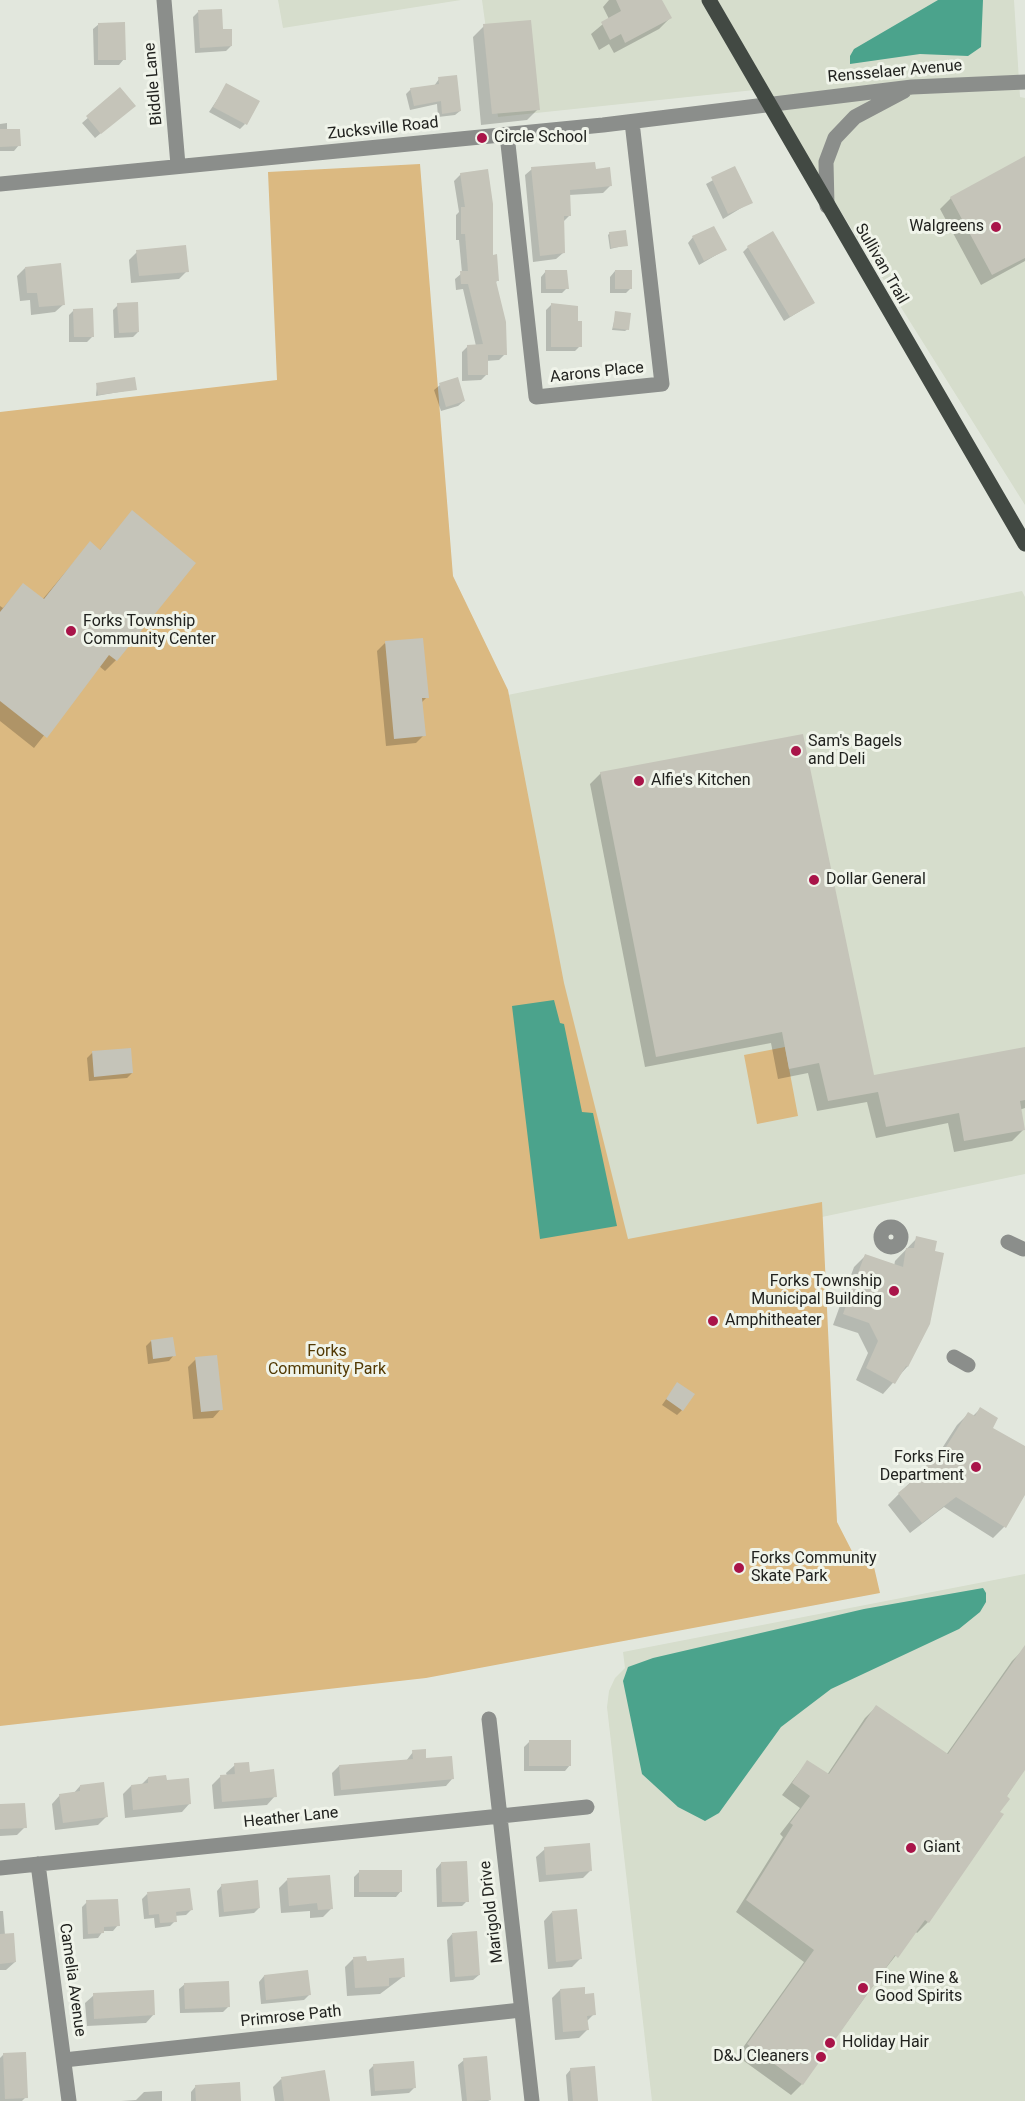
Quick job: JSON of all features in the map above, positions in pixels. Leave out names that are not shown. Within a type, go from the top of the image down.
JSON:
[{"type":"main road","name":"Sullivan Trail","points":[[709,0],[1025,544]]},
{"type":"street","name":"Biddle Lane","points":[[164,0],[178,165]]},
{"type":"street","name":"Rensselaer Avenue","points":[[768,105],[912,87],[1025,82]]},
{"type":"street","points":[[827,206],[826,162],[835,138],[855,117],[912,87]]},
{"type":"street","name":"Zucksville Road","points":[[0,184],[507,135],[768,105]]},
{"type":"street","name":"Aarons Place","points":[[507,135],[536,397],[547,396],[662,384],[632,122]]},
{"type":"street","points":[[1008,1242],[1023,1249]]},
{"type":"street","points":[[954,1357],[968,1365]]},
{"type":"street","name":"Marigold Drive","points":[[489,1719],[532,2101]]},
{"type":"street","name":"Heather Lane","points":[[0,1868],[498,1814],[587,1807]]},
{"type":"street","name":"Camelia Avenue","points":[[38,1864],[69,2101]]},
{"type":"street","name":"Primrose Path","points":[[64,2060],[521,2010]]},
{"type":"shaded area","points":[[278,0],[461,0],[283,28]]},
{"type":"shaded area","points":[[482,0],[1014,0],[1020,97],[1025,98],[1025,505],[764,89],[498,117]]},
{"type":"shaded area","points":[[938,0],[983,0],[981,47],[968,56],[920,54],[850,64],[850,56],[854,49]]},
{"type":"shaded area","points":[[1022,591],[1025,597],[1025,1174],[619,1260],[478,701]]},
{"type":"shaded area","points":[[554,1000],[560,1023],[564,1024],[582,1112],[593,1113],[617,1226],[540,1239],[512,1006]]},
{"type":"shaded area","points":[[1025,1574],[1025,2101],[652,2101],[607,1707],[609,1691],[615,1678],[625,1668],[623,1652]]},
{"type":"shaded area","points":[[983,1588],[986,1593],[986,1602],[980,1612],[959,1629],[831,1689],[781,1727],[719,1813],[705,1821],[678,1807],[642,1774],[623,1681],[628,1667],[653,1658],[864,1609]]},
{"type":"green space","name":"Forks Community Park","points":[[420,164],[453,576],[508,690],[564,983],[628,1239],[822,1202],[837,1522],[857,1561],[871,1554],[880,1593],[426,1678],[0,1726],[0,412],[277,380],[268,172]]},
{"type":"green space","points":[[785,1047],[798,1116],[757,1124],[744,1055]]},
{"type":"building","points":[[616,0],[662,0],[672,18],[625,43],[621,34],[610,40],[601,22],[621,11]]},
{"type":"building","points":[[222,9],[223,29],[232,29],[232,46],[200,48],[198,10]]},
{"type":"building","points":[[531,20],[540,110],[492,114],[483,24]]},
{"type":"building","points":[[125,22],[126,60],[98,60],[98,23]]},
{"type":"building","points":[[457,75],[461,111],[442,114],[441,101],[414,106],[410,88],[439,84],[438,77]]},
{"type":"building","points":[[226,83],[260,101],[247,125],[213,107]]},
{"type":"building","points":[[120,87],[136,106],[101,134],[86,116]]},
{"type":"building","points":[[0,129],[20,129],[21,146],[0,147]]},
{"type":"building","name":"Walgreens","points":[[1025,156],[1025,258],[992,275],[950,197]]},
{"type":"building","points":[[595,162],[596,169],[610,167],[612,186],[570,190],[571,216],[564,216],[565,253],[540,256],[531,167]]},
{"type":"building","points":[[735,166],[753,203],[728,214],[711,177]]},
{"type":"building","points":[[488,169],[493,204],[493,255],[497,254],[499,281],[496,281],[506,322],[507,355],[488,355],[488,375],[468,375],[467,345],[483,344],[468,284],[461,284],[460,271],[468,271],[465,234],[461,234],[461,207],[465,207],[460,173]]},
{"type":"building","points":[[714,226],[727,250],[704,261],[692,236]]},
{"type":"building","points":[[626,230],[628,246],[611,248],[609,232]]},
{"type":"building","points":[[773,231],[815,303],[790,317],[747,246]]},
{"type":"building","points":[[186,245],[189,272],[139,276],[136,250]]},
{"type":"building","points":[[61,263],[65,305],[39,307],[37,293],[27,293],[25,267]]},
{"type":"building","points":[[545,270],[567,270],[569,289],[546,289]]},
{"type":"building","points":[[615,270],[632,270],[632,289],[615,289]]},
{"type":"building","points":[[138,302],[139,332],[119,333],[117,303]]},
{"type":"building","points":[[551,303],[578,306],[578,321],[582,321],[582,347],[551,347]]},
{"type":"building","points":[[93,308],[94,337],[74,337],[73,309]]},
{"type":"building","points":[[615,311],[631,313],[629,330],[613,328]]},
{"type":"building","points":[[135,377],[137,390],[98,395],[96,383]]},
{"type":"building","points":[[458,377],[465,401],[446,407],[439,383]]},
{"type":"building","name":"Forks Township Community Center","points":[[132,510],[196,563],[117,661],[109,655],[47,738],[0,701],[0,612],[23,583],[44,599],[90,541],[100,550]]},
{"type":"building","points":[[423,638],[429,698],[422,698],[426,736],[394,739],[385,641]]},
{"type":"building","points":[[803,734],[874,1075],[1025,1047],[1025,1100],[1020,1101],[1025,1130],[964,1141],[959,1113],[886,1127],[878,1092],[828,1101],[819,1063],[789,1069],[782,1032],[656,1057],[600,772]]},
{"type":"building","points":[[131,1048],[133,1073],[94,1077],[92,1051]]},
{"type":"building","name":"Forks Township Municipal Building","points":[[916,1236],[937,1241],[935,1251],[944,1253],[930,1324],[908,1367],[906,1366],[895,1384],[866,1368],[878,1341],[869,1323],[843,1314],[865,1254],[903,1267],[906,1248],[914,1248]]},
{"type":"building","points":[[173,1337],[176,1356],[153,1359],[151,1340]]},
{"type":"building","points":[[217,1355],[223,1410],[201,1412],[195,1357]]},
{"type":"building","points":[[677,1382],[695,1394],[683,1411],[666,1399]]},
{"type":"building","name":"Forks Fire Department","points":[[980,1407],[998,1418],[993,1428],[1025,1446],[1025,1495],[1006,1528],[956,1497],[922,1523],[898,1493],[928,1468],[926,1466],[941,1449],[944,1450],[968,1412],[975,1416]]},
{"type":"building","points":[[1025,1645],[1025,1770],[1007,1796],[1010,1799],[1000,1812],[1004,1814],[929,1923],[925,1920],[898,1958],[895,1955],[803,2085],[747,2044],[814,1950],[746,1900],[793,1825],[790,1823],[810,1796],[792,1783],[807,1760],[829,1774],[876,1705],[948,1754]]},
{"type":"building","points":[[529,1740],[571,1740],[571,1766],[529,1766]]},
{"type":"building","points":[[426,1749],[426,1758],[452,1756],[454,1779],[341,1790],[339,1765],[413,1759],[412,1750]]},
{"type":"building","points":[[249,1762],[250,1772],[274,1769],[277,1797],[222,1802],[220,1775],[235,1774],[234,1763]]},
{"type":"building","points":[[166,1775],[167,1780],[189,1778],[191,1804],[133,1810],[131,1785],[148,1783],[148,1777]]},
{"type":"building","points":[[104,1782],[108,1817],[63,1823],[59,1794],[80,1791],[80,1785]]},
{"type":"building","points":[[25,1803],[27,1828],[0,1829],[0,1804]]},
{"type":"building","points":[[590,1843],[592,1871],[546,1875],[544,1847]]},
{"type":"building","points":[[467,1861],[469,1902],[442,1902],[441,1862]]},
{"type":"building","points":[[359,1870],[402,1870],[402,1892],[359,1892]]},
{"type":"building","points":[[330,1875],[333,1909],[318,1910],[317,1903],[289,1906],[287,1878]]},
{"type":"building","points":[[258,1880],[260,1908],[224,1912],[221,1884]]},
{"type":"building","points":[[190,1888],[193,1910],[176,1912],[177,1922],[160,1923],[159,1914],[149,1915],[147,1892]]},
{"type":"building","points":[[118,1899],[120,1926],[104,1927],[104,1933],[88,1934],[86,1900]]},
{"type":"building","points":[[577,1909],[582,1959],[556,1962],[552,1911]]},
{"type":"building","points":[[477,1931],[480,1975],[455,1977],[452,1933]]},
{"type":"building","points":[[14,1933],[16,1962],[0,1964],[0,1934]]},
{"type":"building","points":[[366,1956],[367,1961],[404,1958],[405,1977],[389,1978],[389,1986],[355,1988],[353,1957]]},
{"type":"building","points":[[308,1970],[311,1995],[266,2000],[264,1975]]},
{"type":"building","points":[[229,1981],[230,2007],[185,2009],[184,1983]]},
{"type":"building","points":[[585,1987],[585,1994],[594,1993],[596,2015],[587,2016],[589,2030],[563,2032],[560,1989]]},
{"type":"building","points":[[154,1990],[155,2015],[94,2019],[93,1993]]},
{"type":"building","points":[[26,2052],[28,2098],[5,2099],[3,2053]]},
{"type":"building","points":[[487,2056],[491,2100],[467,2101],[463,2058]]},
{"type":"building","points":[[414,2061],[416,2088],[375,2091],[373,2064]]},
{"type":"building","points":[[595,2066],[598,2101],[573,2101],[570,2068]]},
{"type":"building","points":[[325,2070],[330,2101],[284,2101],[281,2077]]},
{"type":"building","points":[[240,2082],[241,2101],[196,2101],[195,2085]]},
{"type":"place","name":"Circle School","points":[[482,138]]},
{"type":"place","name":"Walgreens","points":[[996,227]]},
{"type":"place","name":"Forks Township Community Center","points":[[71,631]]},
{"type":"place","name":"Sam's Bagels and Deli","points":[[796,751]]},
{"type":"place","name":"Alfie's Kitchen","points":[[639,781]]},
{"type":"place","name":"Dollar General","points":[[814,880]]},
{"type":"place","name":"Forks Township Municipal Building","points":[[894,1291]]},
{"type":"place","name":"Amphitheater","points":[[713,1321]]},
{"type":"place","name":"Forks Fire Department","points":[[976,1467]]},
{"type":"place","name":"Forks Community Skate Park","points":[[739,1568]]},
{"type":"place","name":"Giant","points":[[911,1848]]},
{"type":"place","name":"Fine Wine & Good Spirits","points":[[863,1988]]},
{"type":"place","name":"Holiday Hair","points":[[830,2043]]},
{"type":"place","name":"D&J Cleaners","points":[[821,2057]]}]
